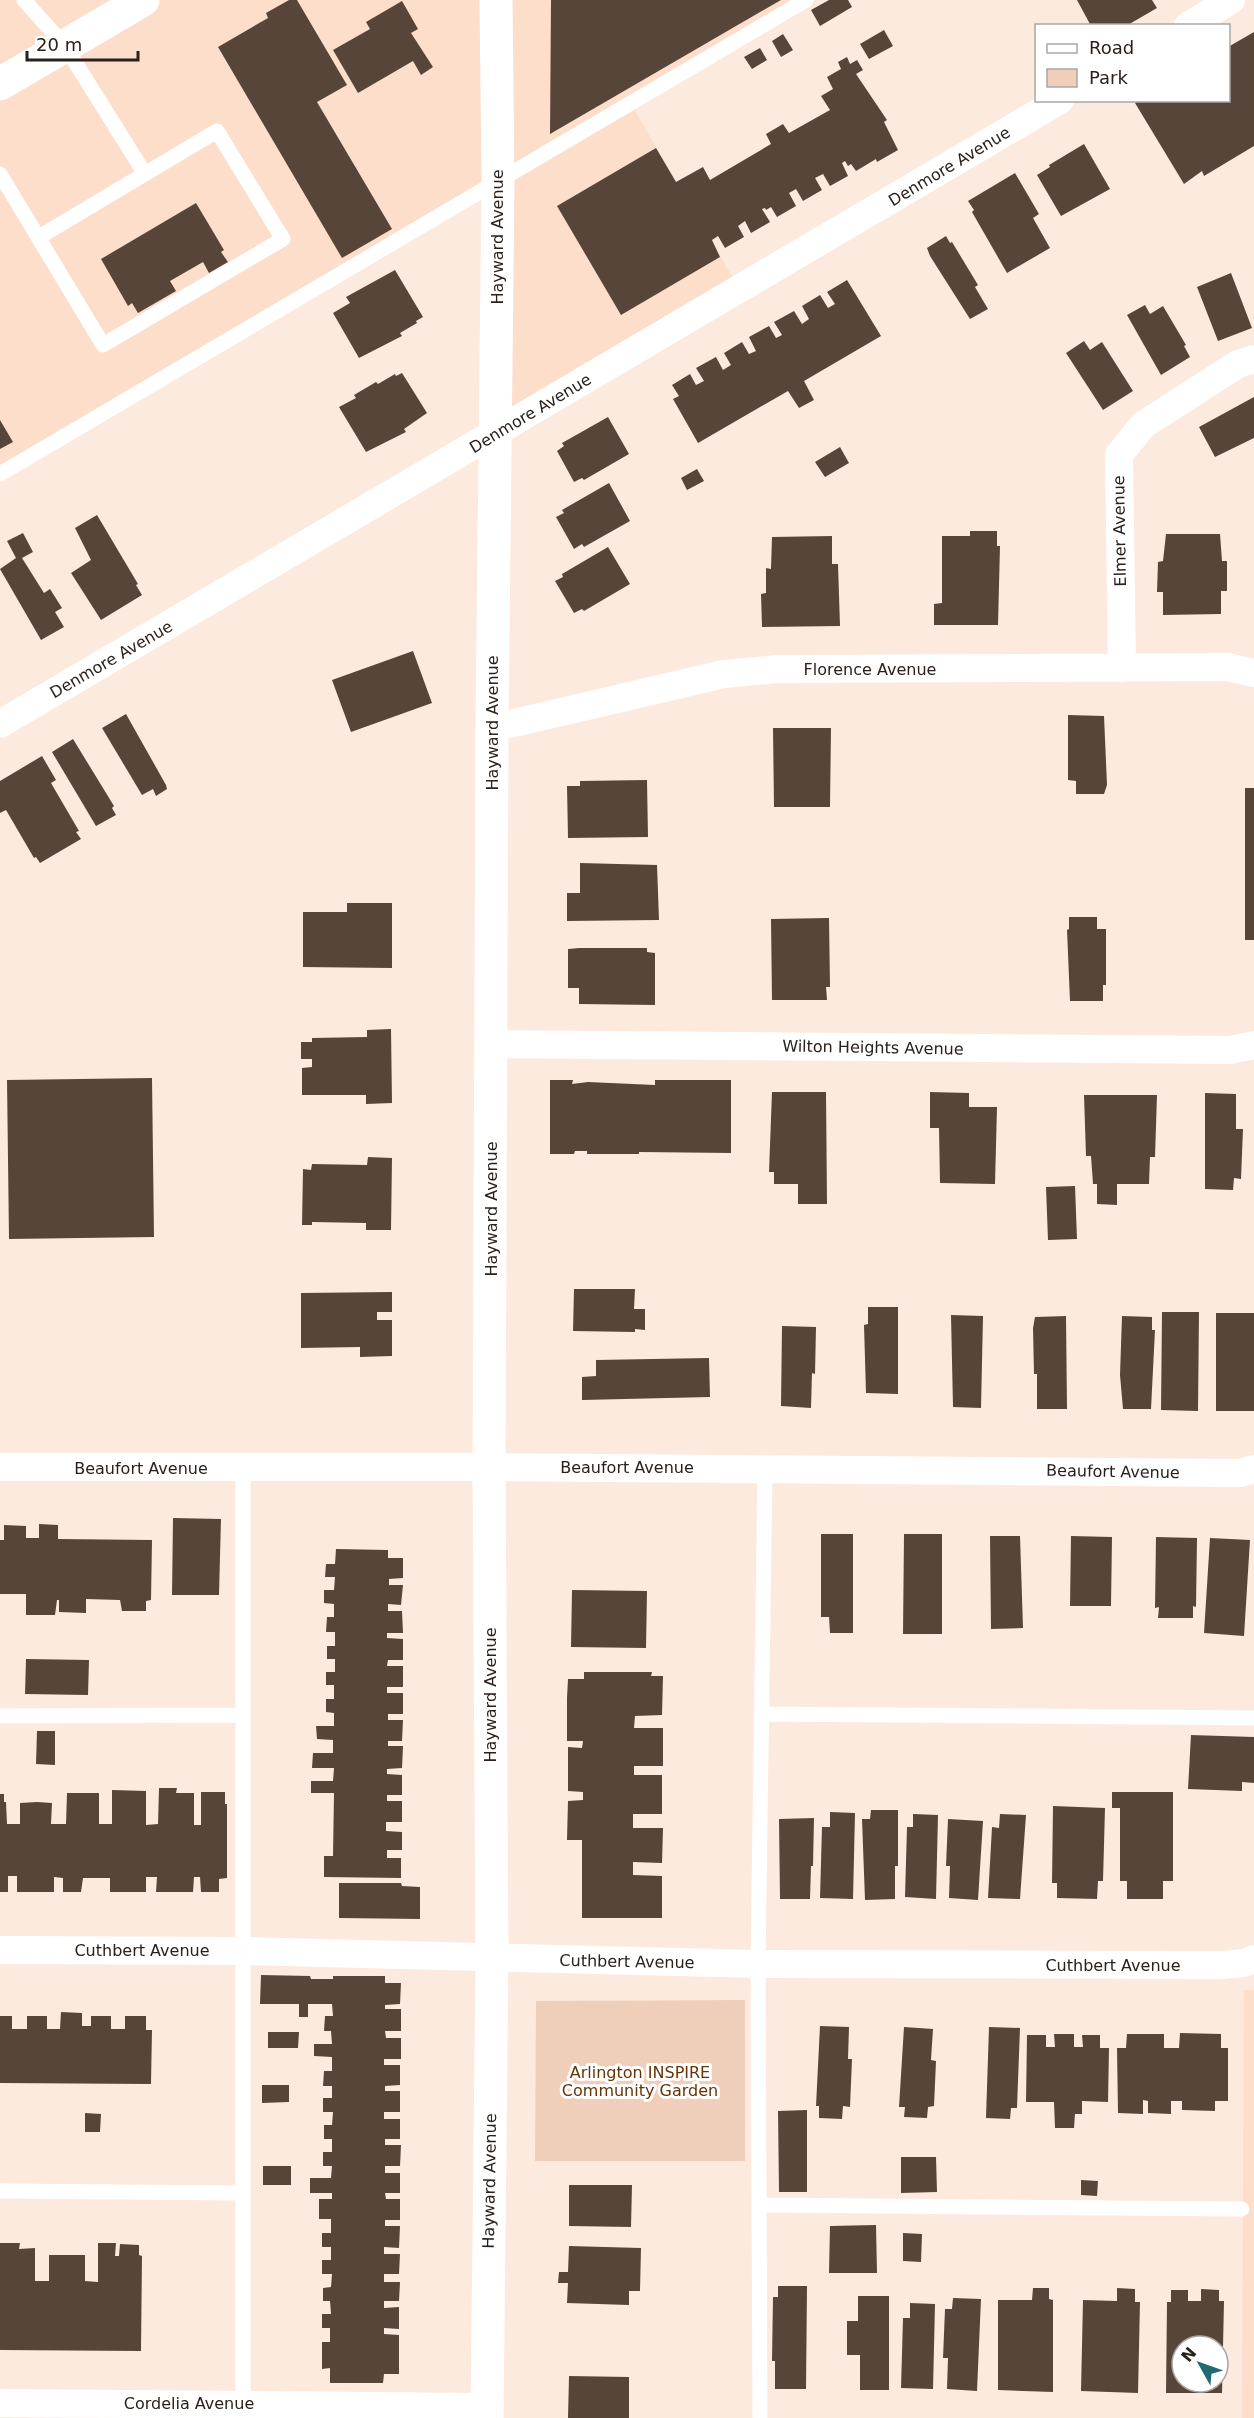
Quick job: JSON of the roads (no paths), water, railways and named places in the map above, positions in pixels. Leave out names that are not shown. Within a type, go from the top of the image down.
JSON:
[{"type":"street","points":[[0,84],[143,0]]},
{"type":"street","name":"Hayward Avenue","points":[[487,2412],[492,1958],[489,1467],[492,728],[498,181],[496,0]]},
{"type":"street","points":[[1191,24],[1231,0]]},
{"type":"street","name":"Denmore Avenue","points":[[0,724],[1057,102]]},
{"type":"street","name":"Elmer Avenue","points":[[1122,668],[1119,455],[1143,425],[1238,364],[1254,359]]},
{"type":"street","name":"Florence Avenue","points":[[492,728],[724,674],[778,669],[1228,667],[1254,673]]},
{"type":"street","name":"Wilton Heights Avenue","points":[[491,1044],[1230,1050],[1254,1045]]},
{"type":"street","name":"Beaufort Avenue","points":[[0,1467],[765,1468],[1240,1473],[1254,1469]]},
{"type":"street","name":"Cuthbert Avenue","points":[[0,1950],[243,1951],[758,1964],[1221,1965],[1244,1963],[1254,1959]]},
{"type":"street","name":"Cordelia Avenue","points":[[0,2403],[243,2411],[487,2412]]},
{"type":"lane","points":[[24,0],[65,46],[145,174]]},
{"type":"lane","points":[[0,474],[806,0]]},
{"type":"lane","points":[[0,174],[103,345],[283,239],[217,130],[39,237]]},
{"type":"lane","points":[[243,1468],[243,2411]]},
{"type":"lane","points":[[760,2418],[758,1964],[765,1468]]},
{"type":"lane","points":[[761,1714],[1254,1718]]},
{"type":"lane","points":[[0,1716],[243,1715]]},
{"type":"lane","points":[[0,2192],[243,2193]]},
{"type":"lane","points":[[759,2205],[1242,2209]]},
{"type":"park label","name":"Arlington INSPIRE Community Garden","points":[[640,2081]]}]
